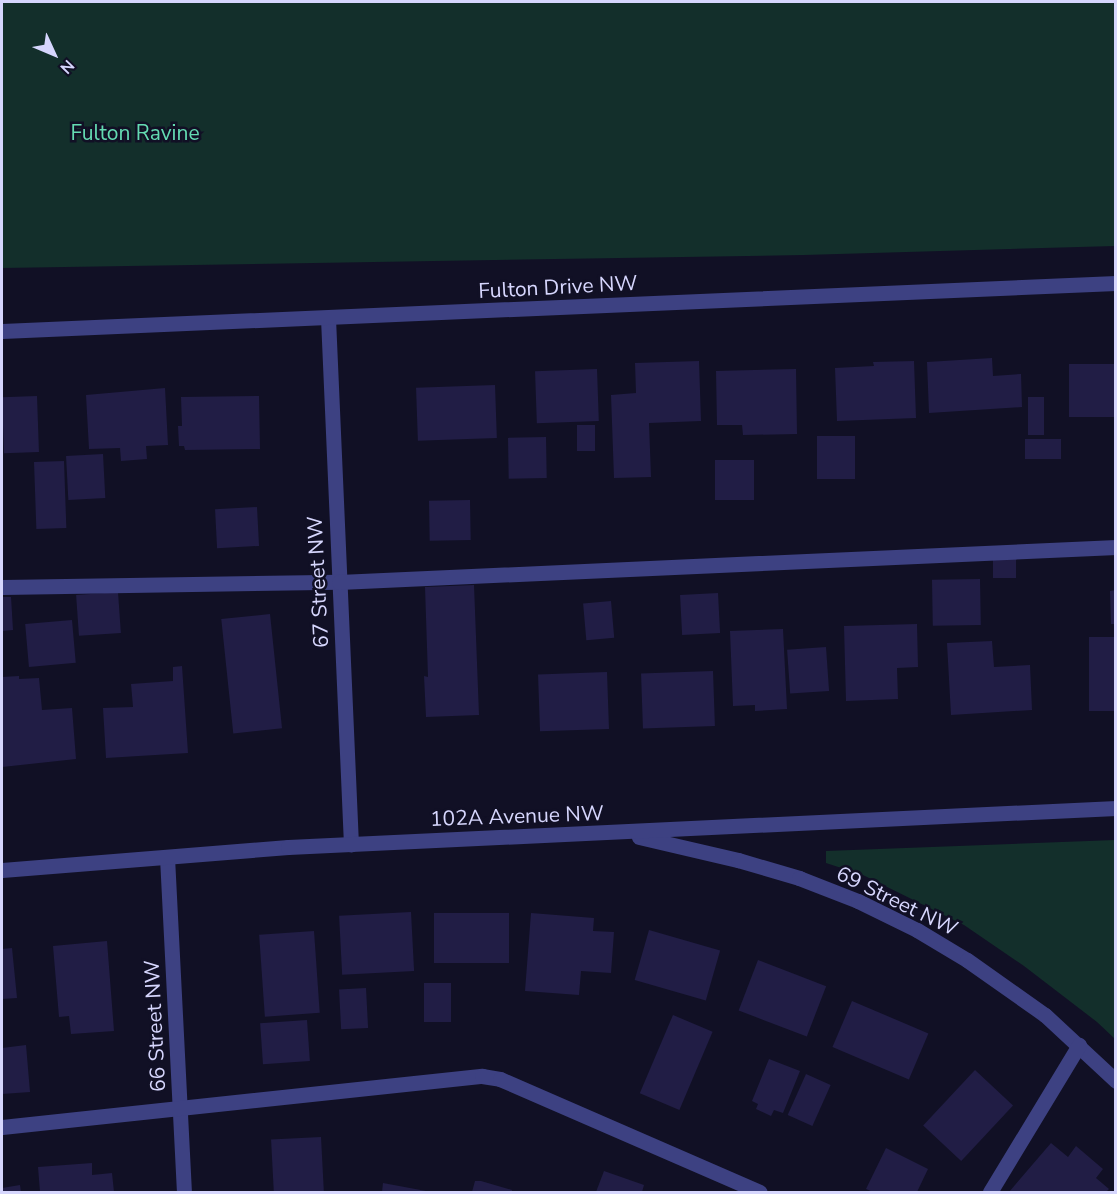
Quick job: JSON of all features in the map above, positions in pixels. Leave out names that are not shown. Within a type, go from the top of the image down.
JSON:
[{"type":"street","name":"Fulton Drive NW","points":[[2,332],[1116,283]]},
{"type":"street","name":"67 Street NW","points":[[328,318],[351,844]]},
{"type":"street","points":[[2,587],[339,582],[1116,547]]},
{"type":"street","name":"102A Avenue NW","points":[[2,870],[351,844],[621,833],[1035,810],[1116,808]]},
{"type":"street","name":"69 Street NW","points":[[621,833],[738,860],[799,878],[858,901],[967,960],[1045,1015],[1116,1081]]},
{"type":"street","name":"66 Street NW","points":[[167,857],[184,1192]]},
{"type":"street","points":[[990,1192],[1079,1045]]},
{"type":"street","points":[[2,1126],[482,1076],[500,1079],[760,1192]]},
{"type":"green space","name":"Fulton Ravine","points":[[2,2],[1115,2],[1115,246],[804,255],[2,268]]},
{"type":"green space","points":[[1115,840],[1115,1039],[1097,1022],[1024,966],[964,925],[863,875],[826,863],[826,851]]},
{"type":"building","points":[[992,358],[993,376],[1021,374],[1022,407],[929,413],[927,362]]},
{"type":"building","points":[[699,361],[701,421],[649,423],[651,477],[614,478],[611,395],[636,393],[635,363]]},
{"type":"building","points":[[914,361],[916,418],[837,421],[835,368],[874,366],[873,362]]},
{"type":"building","points":[[1069,364],[1116,364],[1116,417],[1069,417]]},
{"type":"building","points":[[597,369],[599,421],[537,423],[535,371]]},
{"type":"building","points":[[796,369],[797,434],[743,435],[742,425],[717,425],[716,371]]},
{"type":"building","points":[[495,385],[497,438],[418,441],[416,388]]},
{"type":"building","points":[[165,388],[168,445],[146,446],[147,459],[121,461],[120,448],[89,449],[86,395]]},
{"type":"building","points":[[37,396],[39,452],[4,453],[2,397]]},
{"type":"building","points":[[259,396],[260,449],[185,450],[184,446],[179,446],[178,426],[182,426],[181,397]]},
{"type":"building","points":[[1028,397],[1044,397],[1044,435],[1028,435]]},
{"type":"building","points":[[577,425],[595,425],[595,451],[577,451]]},
{"type":"building","points":[[817,436],[855,436],[855,479],[817,479]]},
{"type":"building","points":[[546,437],[547,478],[509,479],[508,438]]},
{"type":"building","points":[[1025,439],[1061,439],[1061,459],[1025,459]]},
{"type":"building","points":[[103,454],[105,498],[68,500],[66,456]]},
{"type":"building","points":[[715,460],[754,460],[754,500],[715,500]]},
{"type":"building","points":[[64,461],[66,528],[36,529],[34,462]]},
{"type":"building","points":[[470,500],[471,540],[430,541],[429,501]]},
{"type":"building","points":[[257,507],[259,546],[217,548],[215,509]]},
{"type":"building","points":[[993,556],[1016,556],[1016,578],[993,578]]},
{"type":"building","points":[[980,579],[981,625],[933,626],[932,580]]},
{"type":"building","points":[[474,585],[479,715],[426,717],[424,676],[428,677],[425,587]]},
{"type":"building","points":[[1116,590],[1116,624],[1111,624],[1110,591]]},
{"type":"building","points":[[118,592],[121,633],[79,636],[76,595]]},
{"type":"building","points":[[718,593],[720,633],[682,635],[680,595]]},
{"type":"building","points":[[2,597],[11,597],[13,630],[2,631]]},
{"type":"building","points":[[611,601],[614,638],[586,640],[583,603]]},
{"type":"building","points":[[270,614],[282,728],[233,733],[221,619]]},
{"type":"building","points":[[72,620],[76,663],[29,667],[25,624]]},
{"type":"building","points":[[917,624],[918,667],[897,668],[898,699],[846,701],[844,626]]},
{"type":"building","points":[[783,629],[787,709],[755,711],[755,705],[733,706],[730,631]]},
{"type":"building","points":[[1089,637],[1116,637],[1116,711],[1089,711]]},
{"type":"building","points":[[992,641],[994,667],[1030,665],[1032,710],[951,715],[947,643]]},
{"type":"building","points":[[826,647],[829,691],[790,694],[787,650]]},
{"type":"building","points":[[182,666],[188,753],[106,758],[103,708],[133,707],[131,684],[173,681],[173,667]]},
{"type":"building","points":[[713,671],[715,726],[643,728],[641,674]]},
{"type":"building","points":[[607,672],[609,729],[540,731],[538,674]]},
{"type":"building","points":[[19,676],[19,679],[39,678],[42,710],[72,708],[76,759],[2,767],[2,677]]},
{"type":"building","points":[[411,912],[414,971],[342,975],[339,916]]},
{"type":"building","points":[[434,913],[509,913],[509,963],[434,963]]},
{"type":"building","points":[[531,913],[594,918],[593,931],[614,932],[611,973],[581,971],[579,995],[525,991]]},
{"type":"building","points":[[649,930],[720,950],[706,1000],[635,980]]},
{"type":"building","points":[[314,931],[320,1013],[265,1017],[259,935]]},
{"type":"building","points":[[107,941],[114,1031],[71,1034],[69,1016],[59,1017],[53,946]]},
{"type":"building","points":[[12,948],[17,998],[2,999],[2,949]]},
{"type":"building","points":[[758,960],[826,986],[807,1037],[739,1010]]},
{"type":"building","points":[[424,983],[451,983],[451,1022],[424,1022]]},
{"type":"building","points":[[366,988],[368,1028],[341,1029],[339,989]]},
{"type":"building","points":[[852,1001],[928,1033],[909,1079],[832,1047]]},
{"type":"building","points":[[673,1015],[713,1032],[679,1110],[640,1093]]},
{"type":"building","points":[[307,1020],[310,1061],[263,1064],[260,1023]]},
{"type":"building","points":[[26,1045],[30,1092],[2,1094],[2,1048]]},
{"type":"building","points":[[769,1059],[800,1071],[783,1113],[774,1110],[771,1116],[756,1109],[758,1104],[752,1101]]},
{"type":"building","points":[[975,1070],[1013,1105],[961,1161],[923,1126]]},
{"type":"building","points":[[806,1074],[831,1085],[812,1126],[788,1115]]},
{"type":"building","points":[[321,1137],[324,1192],[274,1192],[271,1140]]},
{"type":"building","points":[[1051,1143],[1068,1157],[1076,1146],[1103,1169],[1096,1178],[1109,1189],[1106,1192],[1009,1192]]},
{"type":"building","points":[[886,1148],[928,1169],[917,1192],[873,1192],[866,1189]]},
{"type":"building","points":[[92,1163],[92,1175],[112,1173],[114,1192],[40,1192],[38,1167]]},
{"type":"building","points":[[604,1171],[644,1185],[642,1192],[596,1192]]},
{"type":"building","points":[[475,1181],[512,1190],[512,1192],[472,1192]]},
{"type":"building","points":[[383,1183],[426,1191],[426,1192],[382,1192]]},
{"type":"building","points":[[20,1185],[21,1192],[2,1192],[2,1188]]}]
